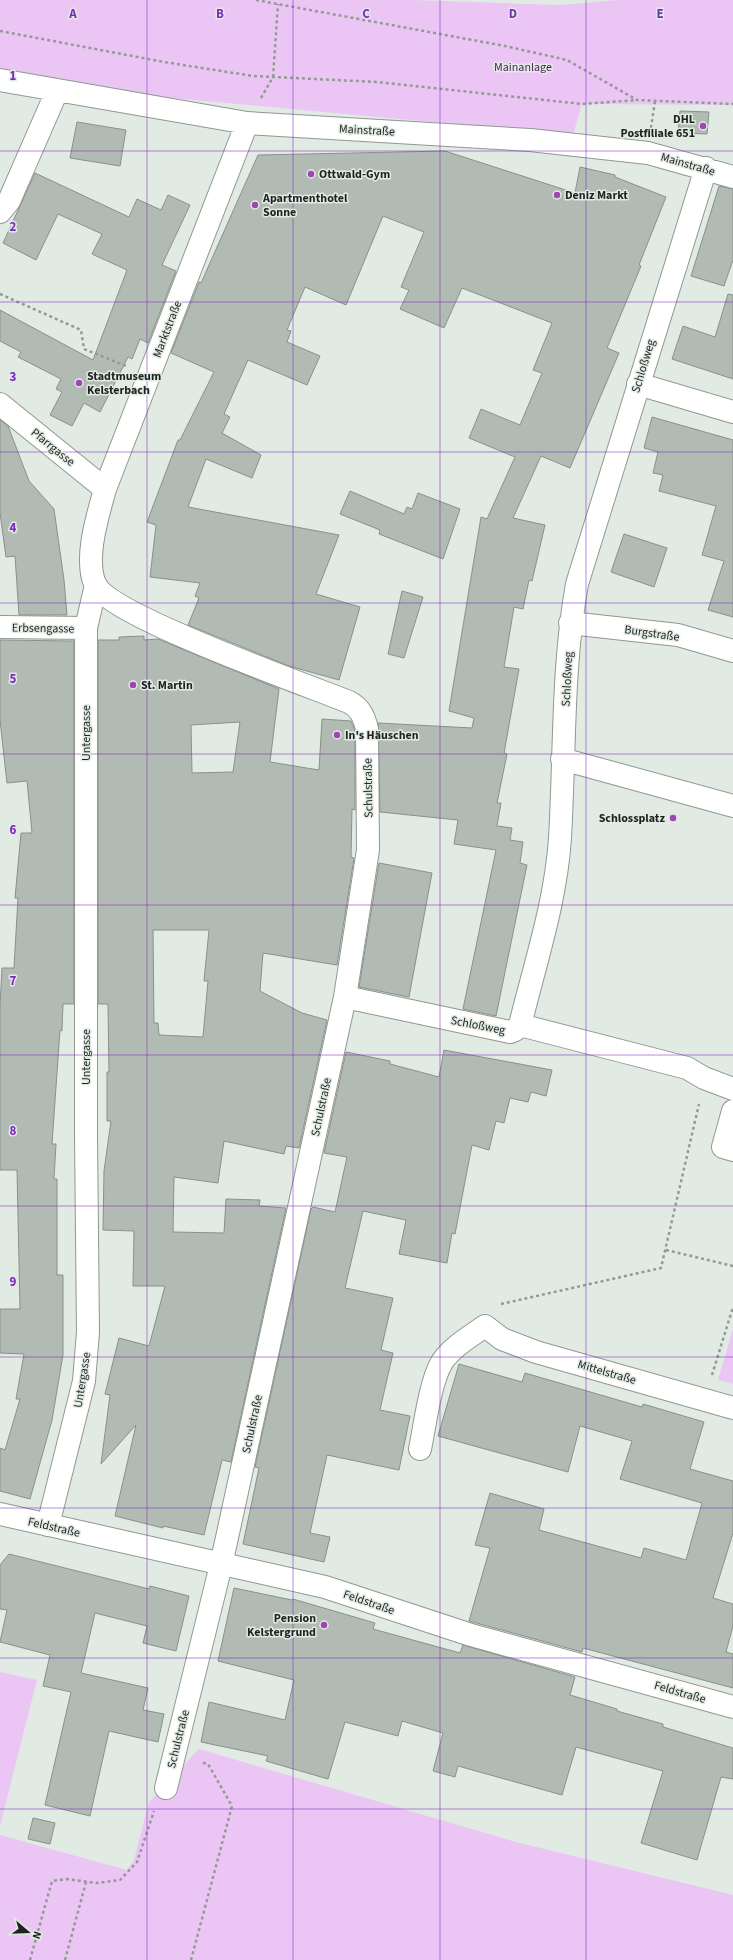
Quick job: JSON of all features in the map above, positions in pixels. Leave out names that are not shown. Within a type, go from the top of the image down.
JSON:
[{"type":"street","name":"Mainstraße","points":[[0,80],[247,123],[530,140],[648,153],[706,168],[733,177]]},
{"type":"street","points":[[0,212],[9,201],[57,91]]},
{"type":"street","name":"Marktstraße","points":[[96,585],[92,572],[93,534],[105,489],[247,123]]},
{"type":"street","name":"Schloßweg","points":[[345,998],[510,1032],[520,1026],[552,898],[560,840],[562,759],[570,623],[577,584],[706,168]]},
{"type":"street","points":[[638,384],[733,412]]},
{"type":"street","name":"Pfarrgasse","points":[[0,404],[105,489]]},
{"type":"street","name":"Untergasse","points":[[48,1526],[84,1381],[88,1332],[86,1136],[86,628],[96,585]]},
{"type":"street","name":"Schulstraße","points":[[96,585],[115,603],[150,622],[349,702],[360,710],[367,729],[368,850],[345,998],[221,1565],[166,1788]]},
{"type":"street","name":"Burgstraße","points":[[570,623],[678,635],[733,651]]},
{"type":"street","name":"Erbsengasse","points":[[0,627],[86,628]]},
{"type":"street","points":[[562,759],[733,806]]},
{"type":"street","points":[[520,1026],[687,1068],[704,1078],[733,1089]]},
{"type":"street","points":[[733,1112],[723,1148],[733,1150]]},
{"type":"street","points":[[420,1449],[436,1374],[443,1361],[452,1351],[485,1326]]},
{"type":"street","name":"Mittelstraße","points":[[485,1326],[502,1340],[536,1352],[733,1408]]},
{"type":"street","name":"Feldstraße","points":[[0,1514],[221,1565],[325,1587],[472,1635],[733,1707]]},
{"type":"path","points":[[256,0],[505,46],[567,60],[637,100]]},
{"type":"path","points":[[274,77],[278,4]]},
{"type":"path","points":[[0,31],[164,62],[253,76],[377,82],[582,104],[637,100],[733,104]]},
{"type":"path","points":[[0,294],[81,330],[84,349],[149,375]]},
{"type":"path","points":[[485,1326],[490,1314],[497,1305],[662,1268],[704,1078]]},
{"type":"path","points":[[666,1250],[733,1266]]},
{"type":"path","points":[[704,1400],[733,1307]]},
{"type":"path","points":[[174,1758],[208,1764],[232,1806],[191,1960]]},
{"type":"path","points":[[30,1960],[52,1881],[67,1879],[97,1883],[120,1880],[137,1862],[155,1808]]},
{"type":"path","points":[[65,1960],[86,1882]]},
{"type":"green space","name":"Mainanlage","points":[[0,0],[414,0],[559,5],[617,0],[733,0],[733,105],[582,104],[573,135],[53,87],[0,76]]},
{"type":"green space","points":[[733,1329],[733,1384],[718,1380]]},
{"type":"green space","points":[[0,1672],[37,1680],[0,1826]]},
{"type":"green space","points":[[199,1749],[516,1842],[733,1895],[733,1960],[0,1960],[0,1835],[127,1870],[134,1860],[149,1802]]},
{"type":"building","points":[[680,111],[709,112],[707,134],[678,133]]},
{"type":"building","points":[[77,122],[126,130],[120,166],[70,158]]},
{"type":"building","points":[[445,151],[575,193],[580,167],[615,175],[615,177],[666,197],[639,265],[641,266],[607,348],[619,353],[570,468],[541,456],[513,518],[545,525],[532,581],[529,580],[523,609],[514,607],[504,667],[519,669],[504,753],[507,754],[497,803],[501,803],[497,826],[512,828],[510,840],[523,842],[520,863],[527,865],[496,1016],[463,1009],[496,850],[454,844],[458,820],[380,812],[378,723],[472,728],[474,718],[449,711],[481,517],[487,519],[515,457],[469,438],[481,409],[520,425],[542,373],[533,370],[552,323],[462,288],[444,328],[400,309],[409,290],[401,287],[424,232],[383,216],[346,305],[305,287],[287,330],[291,331],[287,342],[320,356],[307,385],[248,360],[224,414],[230,417],[222,433],[261,455],[252,478],[206,459],[188,507],[339,535],[316,594],[360,607],[339,680],[289,666],[188,625],[199,598],[195,596],[200,583],[150,577],[156,525],[147,522],[178,440],[180,440],[214,372],[171,353],[199,282],[201,283],[258,155]]},
{"type":"building","points":[[35,173],[129,217],[137,199],[161,210],[168,195],[190,205],[162,265],[176,271],[148,343],[140,339],[132,359],[128,357],[100,412],[84,403],[72,426],[50,415],[62,392],[56,389],[61,379],[18,357],[21,352],[0,341],[0,310],[93,360],[127,270],[92,254],[102,234],[58,214],[36,260],[3,243]]},
{"type":"building","points":[[719,186],[733,189],[733,260],[724,286],[691,276]]},
{"type":"building","points":[[728,294],[733,295],[733,379],[672,359],[683,326],[715,337]]},
{"type":"building","points":[[652,417],[733,440],[733,617],[708,610],[724,561],[702,555],[716,506],[659,491],[663,475],[653,473],[658,452],[644,448]]},
{"type":"building","points":[[0,420],[8,426],[29,481],[54,509],[64,580],[67,615],[19,615],[15,556],[6,557],[0,513]]},
{"type":"building","points":[[350,491],[404,514],[407,507],[412,509],[418,493],[460,509],[443,559],[379,534],[380,530],[340,514]]},
{"type":"building","points":[[624,534],[667,548],[654,587],[611,572]]},
{"type":"building","points":[[402,591],[423,597],[404,658],[388,654]]},
{"type":"building","points":[[144,636],[144,640],[158,639],[279,689],[270,762],[319,770],[322,719],[351,721],[355,731],[355,810],[352,809],[351,857],[354,858],[337,965],[263,953],[260,991],[302,1013],[327,1020],[299,1148],[286,1146],[284,1154],[224,1141],[218,1183],[174,1177],[173,1232],[224,1233],[226,1199],[260,1200],[259,1206],[286,1208],[231,1462],[222,1460],[204,1535],[163,1526],[163,1528],[115,1516],[136,1425],[101,1464],[110,1395],[105,1394],[119,1338],[149,1346],[165,1286],[133,1286],[134,1231],[103,1230],[104,1171],[111,1121],[107,1121],[107,1072],[109,1072],[108,1004],[98,1004],[98,640],[119,640],[119,637]],"holes":[[[240,722],[233,772],[192,773],[191,725]],[[153,930],[209,930],[204,981],[208,981],[203,1037],[159,1035],[158,1023],[154,1023]]]},
{"type":"building","points":[[0,640],[74,641],[74,1004],[63,1004],[52,1144],[56,1144],[54,1179],[57,1179],[57,1275],[63,1275],[63,1355],[52,1420],[30,1499],[0,1491],[0,1448],[5,1450],[20,1399],[16,1399],[24,1354],[0,1353],[0,1309],[20,1309],[17,1170],[0,1170],[0,1005],[2,968],[14,968],[18,898],[15,898],[21,833],[32,833],[27,781],[7,783],[0,720]]},
{"type":"building","points":[[379,863],[432,873],[409,997],[359,987]]},
{"type":"building","points":[[444,1050],[552,1070],[546,1096],[531,1092],[528,1102],[510,1098],[504,1123],[496,1121],[489,1150],[472,1145],[455,1234],[452,1233],[447,1263],[399,1254],[406,1220],[363,1211],[345,1288],[393,1298],[381,1350],[393,1353],[380,1410],[410,1416],[399,1470],[327,1455],[310,1533],[330,1537],[324,1562],[243,1544],[259,1468],[255,1467],[311,1209],[313,1207],[335,1212],[347,1157],[324,1153],[346,1052],[390,1061],[390,1064],[439,1077]]},
{"type":"building","points":[[459,1364],[522,1382],[525,1373],[642,1407],[643,1404],[704,1422],[690,1469],[733,1481],[733,1533],[713,1598],[733,1604],[733,1626],[726,1652],[733,1654],[733,1688],[583,1648],[582,1652],[469,1621],[490,1548],[475,1545],[490,1493],[544,1509],[539,1530],[641,1558],[644,1548],[686,1560],[702,1503],[620,1479],[632,1441],[580,1426],[568,1472],[438,1436]]},
{"type":"building","points":[[9,1554],[149,1589],[150,1586],[189,1596],[176,1651],[143,1643],[147,1626],[95,1613],[81,1673],[148,1688],[143,1710],[164,1714],[158,1742],[109,1731],[90,1816],[45,1805],[71,1692],[43,1686],[50,1655],[0,1642],[7,1610],[0,1609],[0,1565]]},
{"type":"building","points":[[234,1588],[293,1599],[375,1623],[373,1629],[460,1653],[463,1645],[575,1677],[570,1695],[617,1709],[617,1711],[663,1724],[663,1727],[733,1748],[733,1779],[721,1777],[697,1860],[641,1843],[663,1771],[576,1747],[562,1795],[458,1766],[455,1777],[433,1771],[443,1733],[402,1721],[398,1736],[345,1722],[328,1779],[266,1761],[268,1756],[201,1742],[209,1702],[285,1720],[294,1680],[218,1661]]},
{"type":"building","points":[[33,1818],[55,1823],[50,1844],[28,1839]]},
{"type":"place","name":"DHL Postfiliale 651","points":[[703,126]]},
{"type":"place","name":"Ottwald-Gym","points":[[311,174]]},
{"type":"place","name":"Deniz Markt","points":[[557,195]]},
{"type":"place","name":"Apartmenthotel Sonne","points":[[255,205]]},
{"type":"place","name":"Stadtmuseum Kelsterbach","points":[[79,383]]},
{"type":"place","name":"St. Martin","points":[[133,685]]},
{"type":"place","name":"In's Häuschen","points":[[337,735]]},
{"type":"place","name":"Schlossplatz","points":[[673,818]]},
{"type":"place","name":"Pension Kelstergrund","points":[[324,1625]]}]
